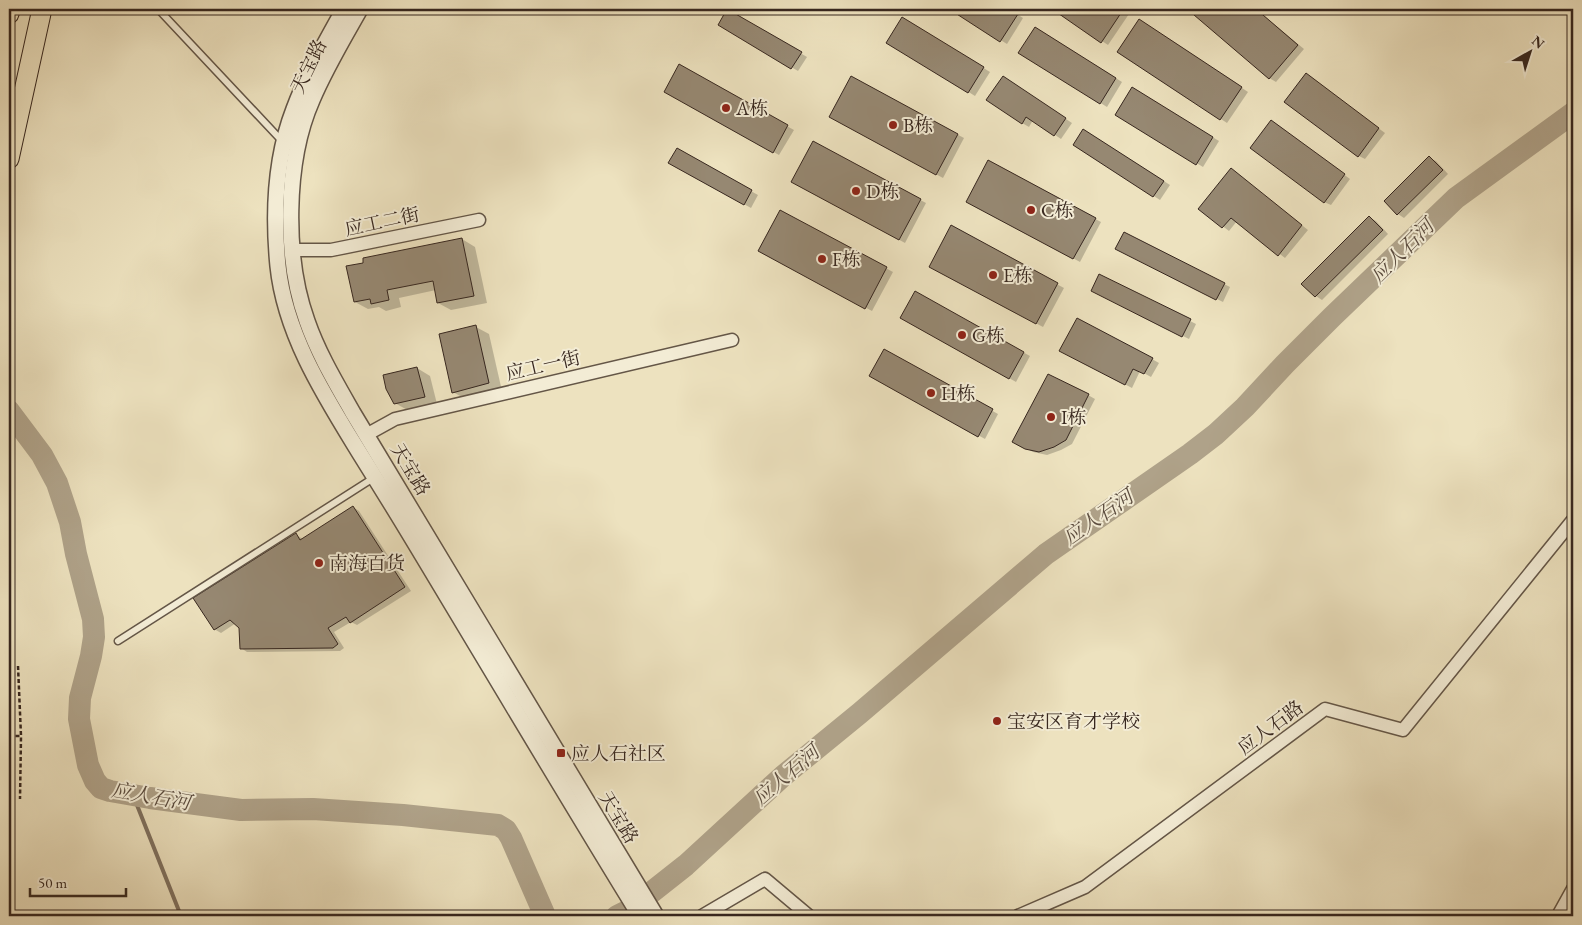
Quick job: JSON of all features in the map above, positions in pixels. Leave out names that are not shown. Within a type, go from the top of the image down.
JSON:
[{"type":"main road","points":[[9,14],[10,9]]},
{"type":"main road","points":[[9,159],[42,9]]},
{"type":"street","name":"天宝路","points":[[344,9],[306,80],[293,112],[284,143],[278,176],[278,267],[288,311],[304,355],[329,404],[627,881],[656,916]]},
{"type":"street","name":"天宝路","points":[[360,9],[311,101],[302,130],[291,193],[290,225],[298,286],[306,320],[332,375],[366,435],[627,881],[640,916]]},
{"type":"street","name":"应工二街","points":[[293,250],[331,250],[478,220]]},
{"type":"street","name":"应工一街","points":[[366,435],[395,418],[732,340]]},
{"type":"street","name":"应人石路","points":[[1018,916],[1085,888],[1325,709],[1403,730],[1573,520]]},
{"type":"street","points":[[702,916],[765,879],[809,916]]},
{"type":"street","points":[[1558,916],[1573,889]]},
{"type":"lane","points":[[158,9],[284,143]]},
{"type":"lane","points":[[118,641],[375,477]]},
{"type":"path","points":[[18,666],[21,736],[20,798]]},
{"type":"path","points":[[9,736],[21,736]]},
{"type":"building","points":[[727,9],[802,52],[791,69],[718,25]]},
{"type":"building","points":[[949,9],[1010,9],[1018,14],[1000,42]]},
{"type":"building","points":[[1052,9],[1122,9],[1123,10],[1101,43]]},
{"type":"building","points":[[1187,9],[1256,9],[1298,45],[1269,79]]},
{"type":"building","points":[[902,17],[984,67],[968,93],[886,43]]},
{"type":"building","points":[[1139,19],[1242,87],[1220,120],[1117,52]]},
{"type":"building","points":[[1035,27],[1116,78],[1100,104],[1018,53]]},
{"type":"building","name":"A栋","points":[[679,64],[788,125],[773,153],[664,92]]},
{"type":"building","points":[[1306,73],[1379,128],[1358,157],[1284,102]]},
{"type":"building","name":"B栋","points":[[851,76],[958,134],[936,175],[829,117]]},
{"type":"building","points":[[1003,76],[1066,118],[1054,136],[1026,117],[1022,124],[986,100]]},
{"type":"building","points":[[1132,87],[1213,137],[1196,165],[1115,115]]},
{"type":"building","points":[[1271,120],[1345,174],[1324,203],[1250,148]]},
{"type":"building","points":[[1083,129],[1164,181],[1153,197],[1073,145]]},
{"type":"building","name":"D栋","points":[[813,141],[921,199],[899,240],[791,182]]},
{"type":"building","points":[[677,148],[752,190],[744,205],[668,163]]},
{"type":"building","points":[[1429,156],[1443,170],[1397,215],[1384,201]]},
{"type":"building","name":"C栋","points":[[988,160],[1096,218],[1073,259],[966,202]]},
{"type":"building","points":[[1231,168],[1302,225],[1278,256],[1231,218],[1222,228],[1198,209]]},
{"type":"building","name":"F栋","points":[[780,210],[887,267],[865,309],[758,251]]},
{"type":"building","points":[[1369,216],[1383,230],[1315,297],[1301,284]]},
{"type":"building","name":"E栋","points":[[951,225],[1058,283],[1036,324],[929,267]]},
{"type":"building","points":[[1124,232],[1225,283],[1216,300],[1115,249]]},
{"type":"building","points":[[462,238],[474,296],[437,303],[433,281],[387,290],[389,300],[371,304],[370,299],[354,302],[346,266],[363,263],[363,258]]},
{"type":"building","points":[[1099,274],[1191,319],[1182,337],[1091,291]]},
{"type":"building","name":"G栋","points":[[915,291],[1024,352],[1009,379],[900,318]]},
{"type":"building","points":[[1077,318],[1153,358],[1144,374],[1133,369],[1125,385],[1059,351]]},
{"type":"building","points":[[476,325],[489,383],[452,393],[439,334]]},
{"type":"building","name":"H栋","points":[[884,349],[993,409],[978,437],[869,376]]},
{"type":"building","points":[[417,367],[425,397],[394,404],[386,389],[383,375]]},
{"type":"building","name":"I栋","points":[[1048,374],[1089,394],[1066,440],[1054,447],[1039,452],[1025,449],[1012,442]]},
{"type":"building","name":"南海百货","points":[[353,506],[405,587],[350,623],[346,617],[328,628],[338,644],[333,648],[240,649],[239,628],[230,620],[214,630],[193,598],[296,533],[300,540]]},
{"type":"waterway","name":"应人石河","points":[[617,916],[629,910],[686,865],[783,776],[860,713],[1046,554],[1216,434],[1245,407],[1332,317],[1456,198],[1573,113]]},
{"type":"waterway","name":"应人石河","points":[[9,411],[42,455],[57,483],[70,522],[76,554],[93,619],[94,637],[80,698],[79,719],[88,765],[95,781],[101,788],[150,798],[241,810],[313,809],[403,815],[498,825],[506,830],[511,838],[545,916]]},
{"type":"waterway","points":[[133,795],[181,916]]},
{"type":"place","name":"A栋","points":[[726,108]]},
{"type":"place","name":"B栋","points":[[893,125]]},
{"type":"place","name":"D栋","points":[[856,191]]},
{"type":"place","name":"C栋","points":[[1031,210]]},
{"type":"place","name":"F栋","points":[[822,259]]},
{"type":"place","name":"E栋","points":[[993,275]]},
{"type":"place","name":"G栋","points":[[962,335]]},
{"type":"place","name":"H栋","points":[[931,393]]},
{"type":"place","name":"I栋","points":[[1051,417]]},
{"type":"place","name":"南海百货","points":[[319,563]]},
{"type":"place","name":"宝安区育才学校","points":[[997,721]]},
{"type":"place","name":"应人石社区","points":[[561,753]]}]
